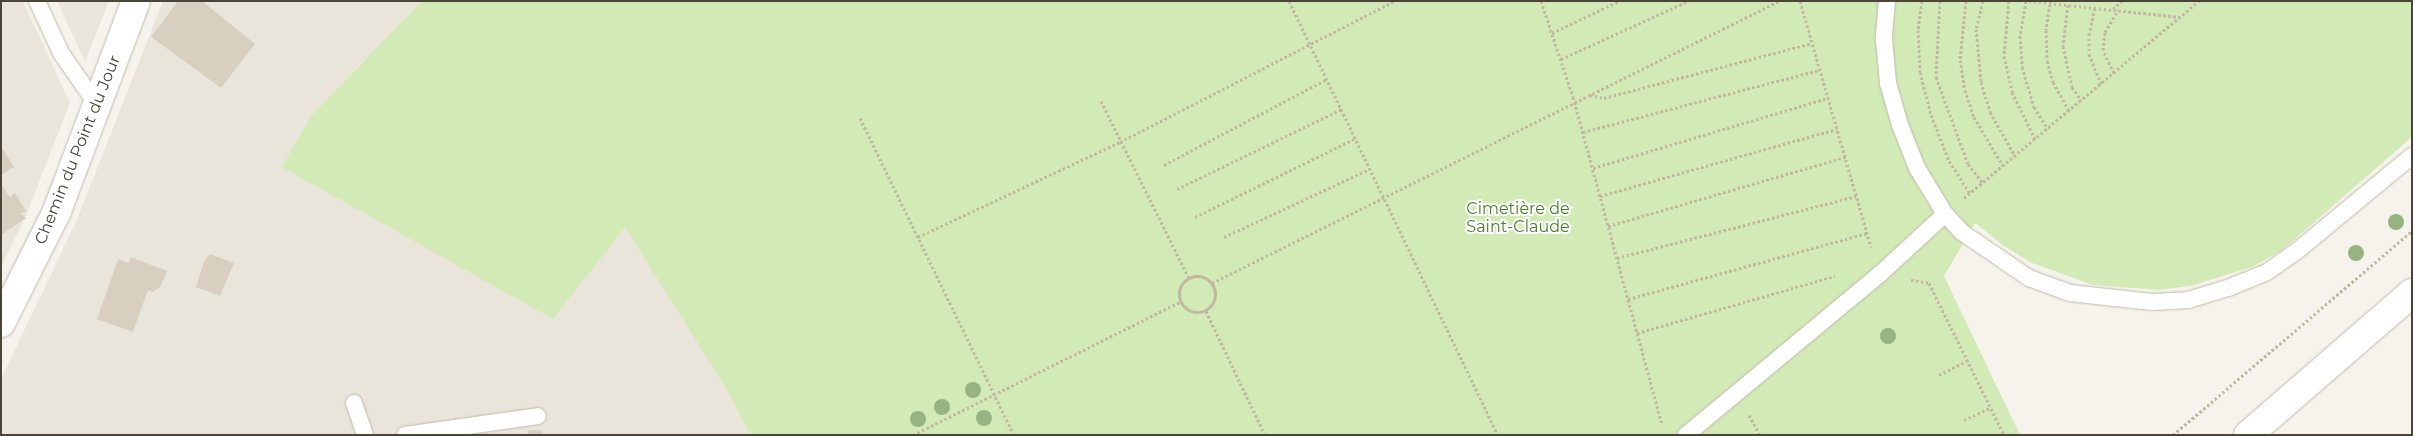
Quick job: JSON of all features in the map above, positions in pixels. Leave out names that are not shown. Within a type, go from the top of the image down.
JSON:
[{"type":"street","name":"Chemin du Point du Jour","points":[[1,324],[57,211],[136,1]]},
{"type":"street","points":[[2248,435],[2412,292]]},
{"type":"lane","points":[[37,1],[61,53],[97,106]]},
{"type":"lane","points":[[1886,1],[1884,39],[1888,83],[1900,125],[1917,168],[1945,214],[1963,233],[2029,278],[2070,293],[2112,300],[2152,302],[2188,300],[2266,272],[2297,251],[2412,156]]},
{"type":"lane","points":[[1686,435],[1879,275],[1945,214]]},
{"type":"lane","points":[[354,402],[365,435]]},
{"type":"lane","points":[[405,435],[538,416]]},
{"type":"path","points":[[1289,1],[1498,435]]},
{"type":"path","points":[[918,237],[1120,142],[1394,1]]},
{"type":"path","points":[[1541,1],[1575,103],[1662,426]]},
{"type":"path","points":[[1552,33],[1619,1]]},
{"type":"path","points":[[1561,59],[1688,1]]},
{"type":"path","points":[[1212,284],[1779,1]]},
{"type":"path","points":[[1800,1],[1879,275],[1929,284],[2004,435]]},
{"type":"path","points":[[1922,1],[1918,30],[1920,72],[1931,115],[1949,160],[1970,193]]},
{"type":"path","points":[[1940,1],[1936,76],[1968,164],[1983,183]]},
{"type":"path","points":[[1966,1],[1960,60],[1965,90],[1974,117],[2003,166]]},
{"type":"path","points":[[1982,1],[1976,29],[1981,82],[1990,112],[2015,156]]},
{"type":"path","points":[[2009,1],[2004,56],[2012,92],[2036,139]]},
{"type":"path","points":[[2048,129],[2034,107],[2022,67],[2020,36],[2027,1],[2050,4],[2062,3],[2181,17]]},
{"type":"path","points":[[2112,10],[2122,1]]},
{"type":"path","points":[[1945,214],[2199,1]]},
{"type":"path","points":[[2050,4],[2046,30],[2047,61],[2053,82],[2069,111]]},
{"type":"path","points":[[2068,5],[2063,46],[2072,87],[2081,100]]},
{"type":"path","points":[[2095,8],[2089,33],[2089,54],[2101,84]]},
{"type":"path","points":[[2114,73],[2103,50],[2105,32],[2118,10]]},
{"type":"path","points":[[1590,95],[1604,98],[1812,43]]},
{"type":"path","points":[[1583,132],[1820,70]]},
{"type":"path","points":[[1164,165],[1327,79]]},
{"type":"path","points":[[1593,168],[1828,98]]},
{"type":"path","points":[[1101,101],[1189,278]]},
{"type":"path","points":[[1177,190],[1342,109]]},
{"type":"path","points":[[860,118],[1014,435]]},
{"type":"path","points":[[1600,196],[1837,129]]},
{"type":"path","points":[[1195,217],[1356,138]]},
{"type":"path","points":[[1608,226],[1845,157]]},
{"type":"path","points":[[1224,237],[1370,169]]},
{"type":"path","points":[[1617,258],[1856,196]]},
{"type":"path","points":[[2174,435],[2412,231]]},
{"type":"path","points":[[1628,298],[1867,233]]},
{"type":"path","points":[[1637,333],[1838,276]]},
{"type":"path","points":[[1206,311],[1188,311],[1180,302],[1179,291],[1189,278],[1201,277],[1212,284]]},
{"type":"path","points":[[1206,311],[1214,301],[1212,284]]},
{"type":"path","points":[[913,435],[1180,302]]},
{"type":"path","points":[[1206,311],[1266,435]]},
{"type":"path","points":[[1939,375],[1967,361]]},
{"type":"path","points":[[1964,420],[1990,408]]},
{"type":"shaded area","points":[[1,1],[23,1],[70,103],[25,218],[1,267]]},
{"type":"shaded area","points":[[57,1],[109,1],[85,62]]},
{"type":"shaded area","points":[[163,1],[422,1],[311,116],[625,226],[727,390],[750,435],[1,435],[1,379],[76,222]]},
{"type":"green space","name":"Cimetière de Saint-Claude","points":[[422,1],[2412,1],[2412,137],[2281,251],[2252,267],[2190,286],[2158,290],[2093,285],[2032,263],[2004,246],[1975,223],[1944,276],[2020,435],[750,435],[727,390],[625,227],[553,319],[282,167],[311,116]]},
{"type":"building","points":[[178,1],[202,1],[255,44],[221,88],[151,37]]},
{"type":"building","points":[[1,146],[14,167],[1,175]]},
{"type":"building","points":[[1,185],[10,197],[15,193],[26,211],[21,214],[26,218],[1,235]]},
{"type":"building","points":[[210,254],[234,263],[220,296],[196,287],[204,261]]},
{"type":"building","points":[[131,257],[167,271],[161,286],[153,292],[148,290],[133,332],[97,319],[118,259],[129,263]]},
{"type":"building","points":[[529,430],[541,430],[544,435],[527,435]]}]
